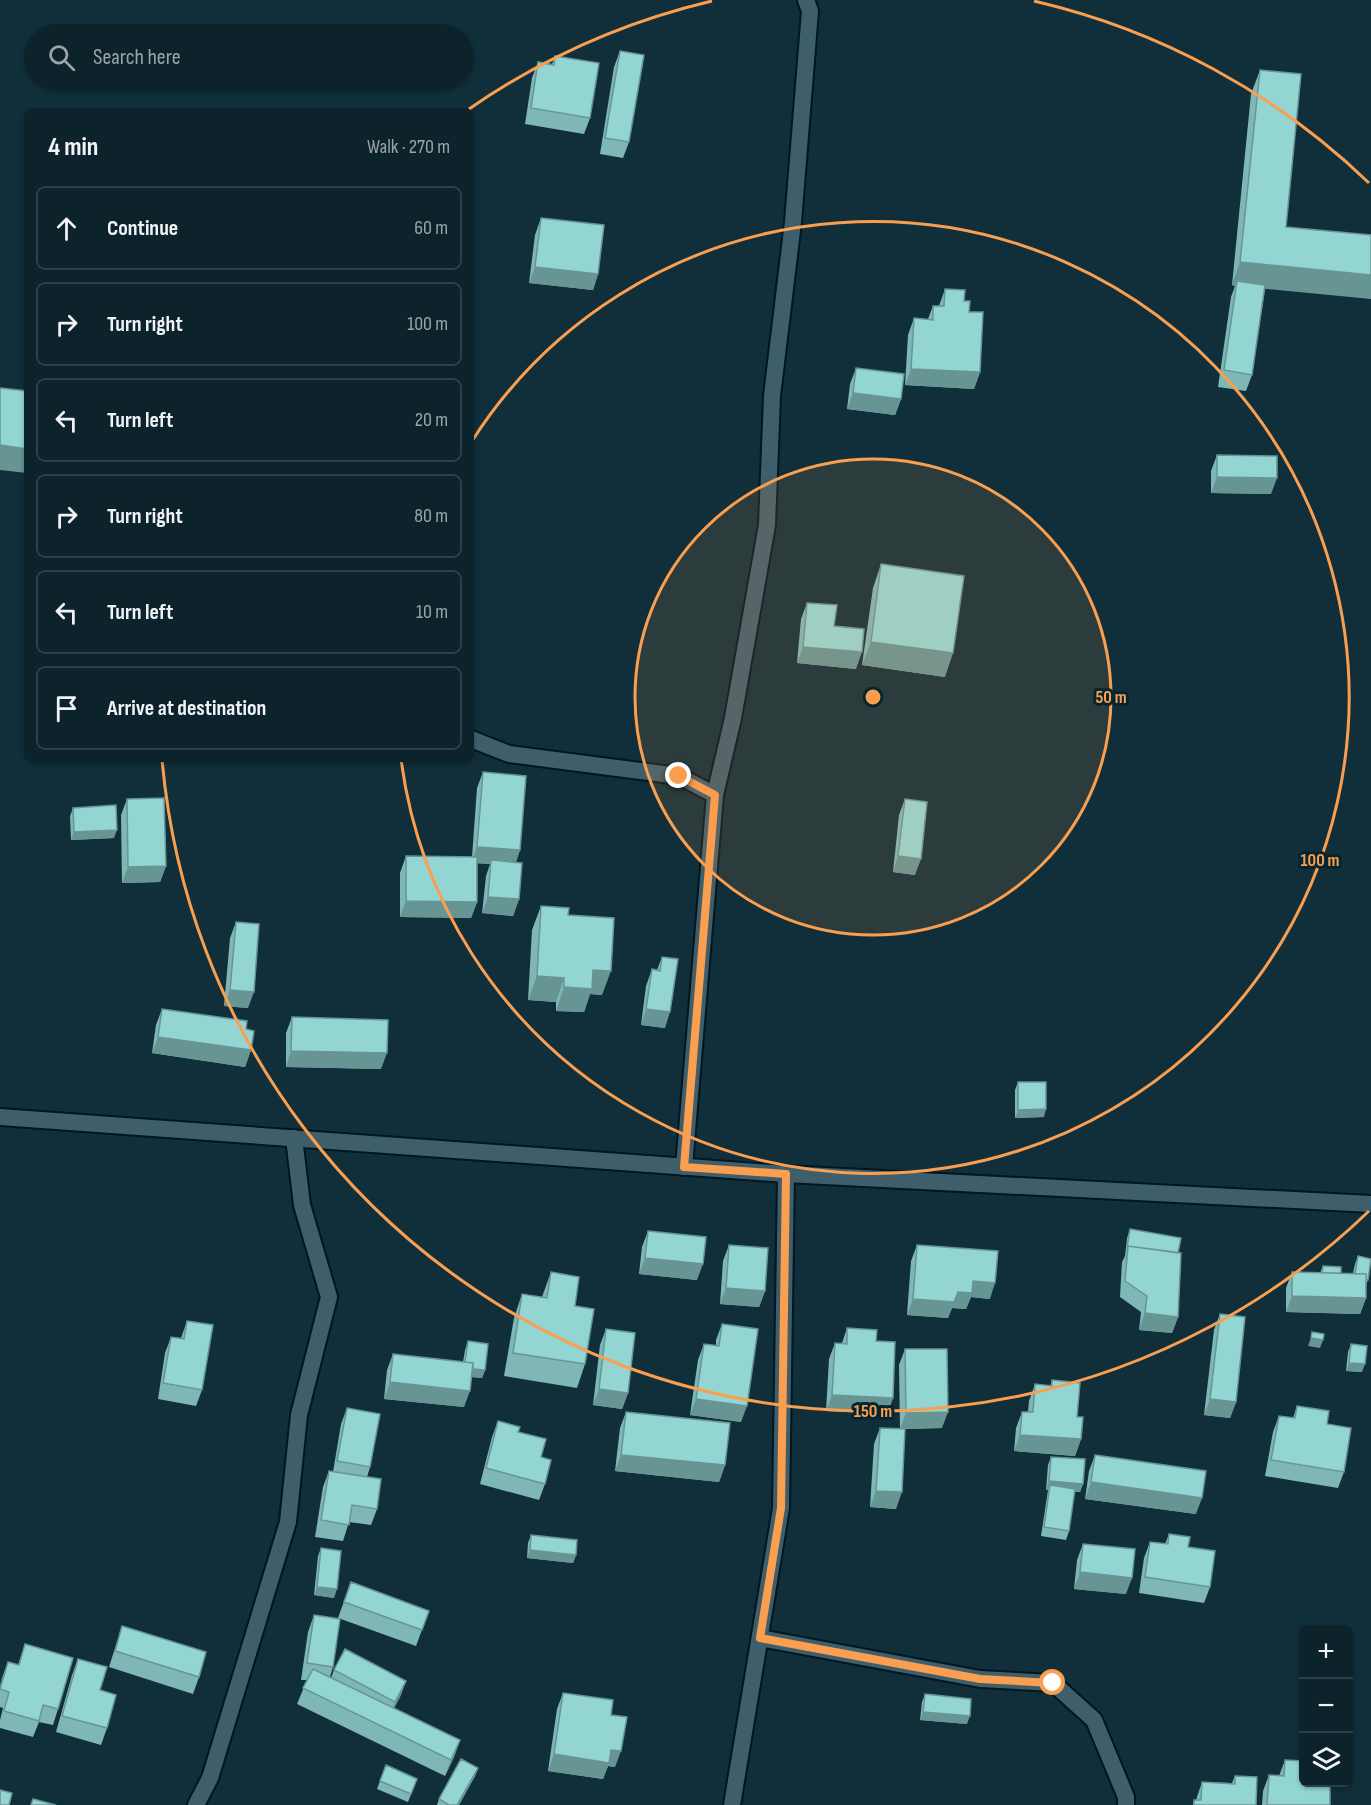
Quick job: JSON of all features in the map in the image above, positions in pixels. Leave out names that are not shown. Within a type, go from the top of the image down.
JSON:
[{"type":"street","points":[[684,1167],[715,795],[733,718],[767,525],[772,396],[793,222],[810,11],[806,0]]},
{"type":"street","points":[[474,740],[509,754],[679,776],[715,795]]},
{"type":"street","points":[[0,1117],[786,1174],[1371,1204]]},
{"type":"street","points":[[196,1805],[210,1778],[288,1522],[299,1415],[329,1297],[302,1205],[294,1138]]},
{"type":"street","points":[[732,1805],[781,1508],[786,1174]]},
{"type":"street","points":[[760,1638],[980,1679],[1053,1683],[1094,1720],[1126,1797],[1126,1805]]},
{"type":"building","points":[[620,51],[644,55],[629,142],[605,138]]},
{"type":"building","points":[[555,56],[599,63],[590,118],[531,108],[538,62],[554,65]]},
{"type":"building","points":[[1260,70],[1301,74],[1286,227],[1371,235],[1371,275],[1240,262]]},
{"type":"building","points":[[541,218],[604,225],[598,274],[535,267]]},
{"type":"building","points":[[1237,281],[1265,285],[1252,375],[1224,370]]},
{"type":"building","points":[[945,289],[965,290],[964,301],[970,301],[969,312],[983,312],[980,372],[911,369],[914,318],[933,320],[933,306],[944,306]]},
{"type":"building","points":[[856,368],[904,374],[901,399],[853,393]]},
{"type":"building","points":[[0,388],[24,391],[24,449],[0,445]]},
{"type":"building","points":[[1217,455],[1277,456],[1277,478],[1217,477]]},
{"type":"building","points":[[881,564],[964,576],[953,653],[871,642]]},
{"type":"building","points":[[807,603],[837,605],[834,626],[864,629],[862,652],[803,647]]},
{"type":"building","points":[[483,772],[526,776],[520,850],[477,847]]},
{"type":"building","points":[[164,798],[166,866],[128,867],[127,799]]},
{"type":"building","points":[[905,799],[927,802],[921,859],[898,856]]},
{"type":"building","points":[[116,805],[117,830],[74,832],[73,808]]},
{"type":"building","points":[[406,856],[477,857],[477,902],[406,901]]},
{"type":"building","points":[[491,860],[522,863],[519,899],[488,897]]},
{"type":"building","points":[[541,906],[569,908],[568,915],[614,918],[611,971],[593,970],[592,989],[564,987],[564,978],[537,976]]},
{"type":"building","points":[[236,922],[259,924],[254,992],[230,990]]},
{"type":"building","points":[[662,957],[678,959],[670,1012],[646,1009],[652,969],[660,971]]},
{"type":"building","points":[[162,1009],[247,1021],[246,1029],[254,1031],[251,1050],[158,1037]]},
{"type":"building","points":[[292,1017],[388,1020],[387,1053],[291,1051]]},
{"type":"building","points":[[1018,1082],[1046,1082],[1046,1109],[1018,1110]]},
{"type":"building","points":[[1130,1229],[1181,1238],[1178,1253],[1128,1246],[1127,1248]]},
{"type":"building","points":[[648,1231],[706,1237],[703,1264],[645,1258]]},
{"type":"building","points":[[729,1245],[768,1248],[765,1291],[726,1288]]},
{"type":"building","points":[[917,1245],[998,1251],[995,1283],[973,1281],[972,1293],[958,1292],[954,1302],[913,1299]]},
{"type":"building","points":[[1128,1246],[1181,1253],[1178,1317],[1145,1313],[1147,1296],[1125,1281]]},
{"type":"building","points":[[1358,1256],[1371,1259],[1368,1280],[1366,1280],[1366,1274],[1355,1274]]},
{"type":"building","points":[[1323,1266],[1341,1267],[1341,1273],[1322,1273]]},
{"type":"building","points":[[551,1272],[579,1277],[575,1306],[594,1309],[585,1364],[513,1353],[522,1294],[547,1298]]},
{"type":"building","points":[[1292,1272],[1366,1274],[1366,1298],[1292,1296]]},
{"type":"building","points":[[1220,1314],[1245,1317],[1236,1402],[1210,1399]]},
{"type":"building","points":[[187,1321],[213,1325],[202,1390],[163,1383],[171,1337],[184,1339]]},
{"type":"building","points":[[722,1324],[758,1329],[747,1406],[696,1399],[704,1344],[719,1346]]},
{"type":"building","points":[[847,1328],[877,1330],[876,1341],[895,1342],[893,1398],[832,1395],[835,1343],[847,1344]]},
{"type":"building","points":[[606,1329],[635,1333],[628,1393],[599,1389]]},
{"type":"building","points":[[1312,1332],[1324,1334],[1323,1340],[1311,1338]]},
{"type":"building","points":[[468,1341],[488,1344],[485,1370],[473,1369],[473,1363],[465,1362]]},
{"type":"building","points":[[1351,1344],[1367,1346],[1365,1364],[1349,1363]]},
{"type":"building","points":[[905,1349],[947,1349],[948,1412],[906,1413]]},
{"type":"building","points":[[393,1354],[473,1363],[470,1391],[390,1382]]},
{"type":"building","points":[[1052,1380],[1080,1383],[1077,1417],[1083,1417],[1081,1439],[1020,1435],[1022,1412],[1033,1412],[1035,1384],[1052,1386]]},
{"type":"building","points":[[1297,1406],[1329,1411],[1327,1424],[1351,1428],[1344,1472],[1271,1460],[1279,1416],[1295,1418]]},
{"type":"building","points":[[347,1408],[380,1414],[370,1467],[337,1461]]},
{"type":"building","points":[[626,1412],[730,1423],[725,1465],[621,1455]]},
{"type":"building","points":[[498,1421],[520,1427],[518,1432],[546,1439],[541,1457],[551,1460],[545,1484],[486,1468]]},
{"type":"building","points":[[880,1428],[905,1429],[902,1492],[876,1491]]},
{"type":"building","points":[[1095,1455],[1206,1471],[1202,1498],[1091,1482]]},
{"type":"building","points":[[1051,1457],[1085,1459],[1083,1484],[1049,1481]]},
{"type":"building","points":[[329,1471],[381,1479],[377,1509],[352,1505],[349,1525],[321,1520]]},
{"type":"building","points":[[1050,1485],[1075,1489],[1069,1531],[1044,1527]]},
{"type":"building","points":[[1169,1534],[1190,1537],[1188,1547],[1215,1551],[1210,1587],[1145,1577],[1150,1542],[1168,1544]]},
{"type":"building","points":[[531,1535],[577,1540],[576,1555],[530,1550]]},
{"type":"building","points":[[1083,1544],[1135,1549],[1132,1578],[1080,1572]]},
{"type":"building","points":[[321,1548],[341,1551],[337,1589],[317,1587]]},
{"type":"building","points":[[351,1582],[429,1611],[422,1630],[344,1602]]},
{"type":"building","points":[[314,1615],[340,1619],[333,1667],[307,1663]]},
{"type":"building","points":[[122,1626],[206,1652],[199,1677],[115,1651]]},
{"type":"building","points":[[25,1644],[73,1658],[58,1709],[43,1705],[39,1721],[4,1711],[9,1692],[0,1689],[8,1662],[19,1665]]},
{"type":"building","points":[[345,1649],[406,1681],[395,1702],[334,1670]]},
{"type":"building","points":[[78,1659],[107,1667],[100,1690],[116,1695],[107,1728],[62,1716]]},
{"type":"building","points":[[313,1669],[460,1740],[451,1760],[303,1688]]},
{"type":"building","points":[[563,1693],[613,1700],[611,1715],[627,1717],[621,1751],[611,1750],[609,1763],[554,1754]]},
{"type":"building","points":[[925,1694],[971,1699],[970,1716],[923,1712]]},
{"type":"building","points":[[461,1759],[478,1768],[457,1805],[449,1805],[439,1799]]},
{"type":"building","points":[[1285,1760],[1299,1761],[1299,1787],[1330,1787],[1330,1805],[1267,1805],[1269,1775],[1284,1776]]},
{"type":"building","points":[[386,1765],[417,1779],[411,1794],[380,1781]]},
{"type":"building","points":[[1235,1776],[1257,1777],[1256,1805],[1194,1805],[1194,1800],[1201,1800],[1202,1782],[1235,1784]]},
{"type":"building","points":[[0,1790],[12,1793],[9,1805],[0,1805]]},
{"type":"building","points":[[33,1799],[56,1805],[31,1805]]},
{"type":"route","points":[[679,776],[715,795],[684,1167],[786,1174],[781,1508],[760,1638],[980,1679],[1053,1683]]}]
